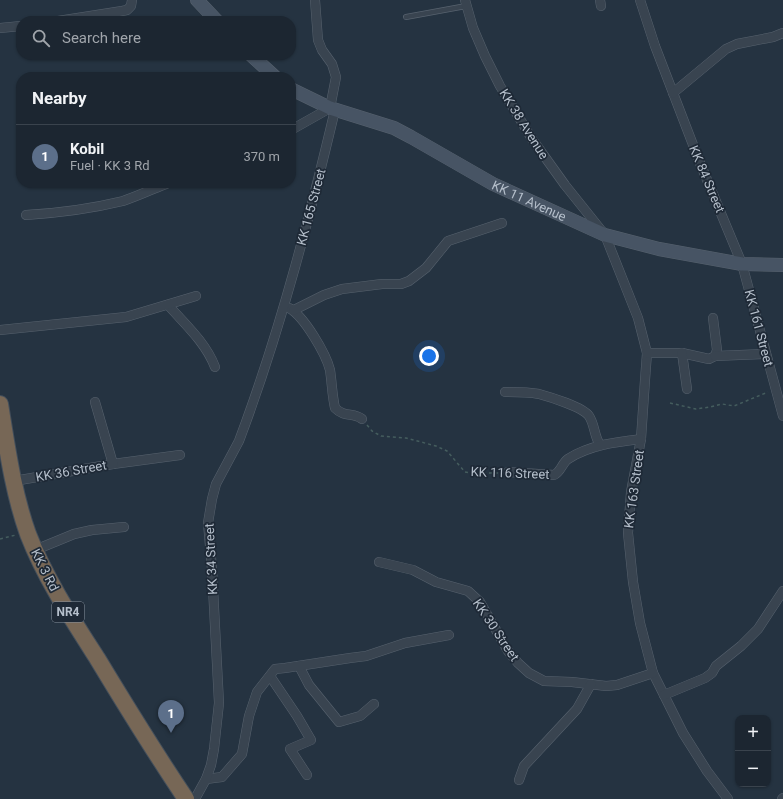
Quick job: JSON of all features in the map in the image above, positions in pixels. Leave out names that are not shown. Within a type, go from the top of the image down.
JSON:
[{"type":"highway","name":"KK 3 Rd","points":[[0,408],[14,481],[28,533],[35,550],[50,580],[78,628],[186,799]]},
{"type":"main road","points":[[197,0],[212,16]]},
{"type":"main road","points":[[256,60],[269,72]]},
{"type":"main road","name":"KK 11 Avenue","points":[[296,91],[332,109],[394,128],[493,184],[605,235],[659,248],[742,264],[783,265]]},
{"type":"street","points":[[90,16],[127,10],[132,6],[132,0]]},
{"type":"street","name":"KK 165 Street","points":[[285,305],[307,223],[332,109],[336,77],[332,64],[322,50],[318,40],[315,0]]},
{"type":"street","name":"KK 84 Street","points":[[640,0],[700,163],[742,264]]},
{"type":"street","name":"KK 38 Avenue","points":[[466,3],[485,56],[500,86],[528,132],[565,185],[605,235]]},
{"type":"street","points":[[0,28],[16,26]]},
{"type":"street","points":[[673,93],[726,49],[737,44],[773,37],[783,33]]},
{"type":"street","points":[[296,127],[332,109]]},
{"type":"street","points":[[26,215],[86,209],[124,200],[155,188]]},
{"type":"street","points":[[294,310],[324,295],[342,289],[382,284],[401,284],[409,281],[426,268],[448,241],[502,223]]},
{"type":"street","name":"KK 163 Street","points":[[605,235],[638,318],[647,353],[641,439],[631,492],[628,534],[633,582],[640,623],[653,673],[683,733],[707,771],[728,799]]},
{"type":"street","name":"KK 161 Street","points":[[742,264],[783,416]]},
{"type":"street","points":[[0,330],[126,317],[196,296]]},
{"type":"street","points":[[168,305],[200,341],[209,353],[215,367]]},
{"type":"street","points":[[285,305],[294,310],[319,344],[330,369],[336,408],[348,416],[356,416],[362,419]]},
{"type":"street","name":"KK 34 Street","points":[[195,799],[206,779],[211,765],[219,703],[208,523],[212,499],[216,484],[246,422],[285,305]]},
{"type":"street","points":[[713,318],[717,350],[715,356]]},
{"type":"street","points":[[647,353],[682,353],[709,359],[715,356],[766,354]]},
{"type":"street","points":[[682,353],[687,389]]},
{"type":"street","points":[[505,392],[538,394],[585,411],[592,422],[596,439],[600,445]]},
{"type":"street","name":"KK 36 Street","points":[[14,481],[113,464],[95,402]]},
{"type":"street","name":"KK 116 Street","points":[[508,472],[554,475],[566,460],[575,455],[600,445],[641,439]]},
{"type":"street","points":[[113,464],[180,455]]},
{"type":"street","points":[[35,550],[55,541],[92,530],[124,527]]},
{"type":"street","name":"KK 30 Street","points":[[379,562],[413,570],[436,582],[468,591],[480,602],[508,651],[518,663],[529,673],[544,681],[572,682],[606,686],[617,685],[653,673]]},
{"type":"street","points":[[664,695],[705,678],[712,673],[716,666],[741,646],[758,629],[783,591]]},
{"type":"street","points":[[206,779],[222,777],[242,754],[249,716],[257,692],[275,669],[366,656],[405,643],[449,635]]},
{"type":"street","points":[[299,666],[309,685],[339,722],[360,716],[374,704]]},
{"type":"street","points":[[270,676],[297,716],[310,740],[290,749],[307,775]]},
{"type":"street","points":[[519,780],[524,766],[577,708],[591,684]]},
{"type":"lane","points":[[406,17],[466,3]]},
{"type":"path","points":[[670,403],[696,409],[722,404],[734,406],[776,389]]},
{"type":"path","name":"KK 116 Street","points":[[362,419],[372,432],[381,436],[389,438],[406,438],[426,442],[442,448],[454,458],[465,472],[508,472]]},
{"type":"path","points":[[0,539],[28,533]]},
{"type":"place","name":"Kobil","points":[[171,733]]}]
